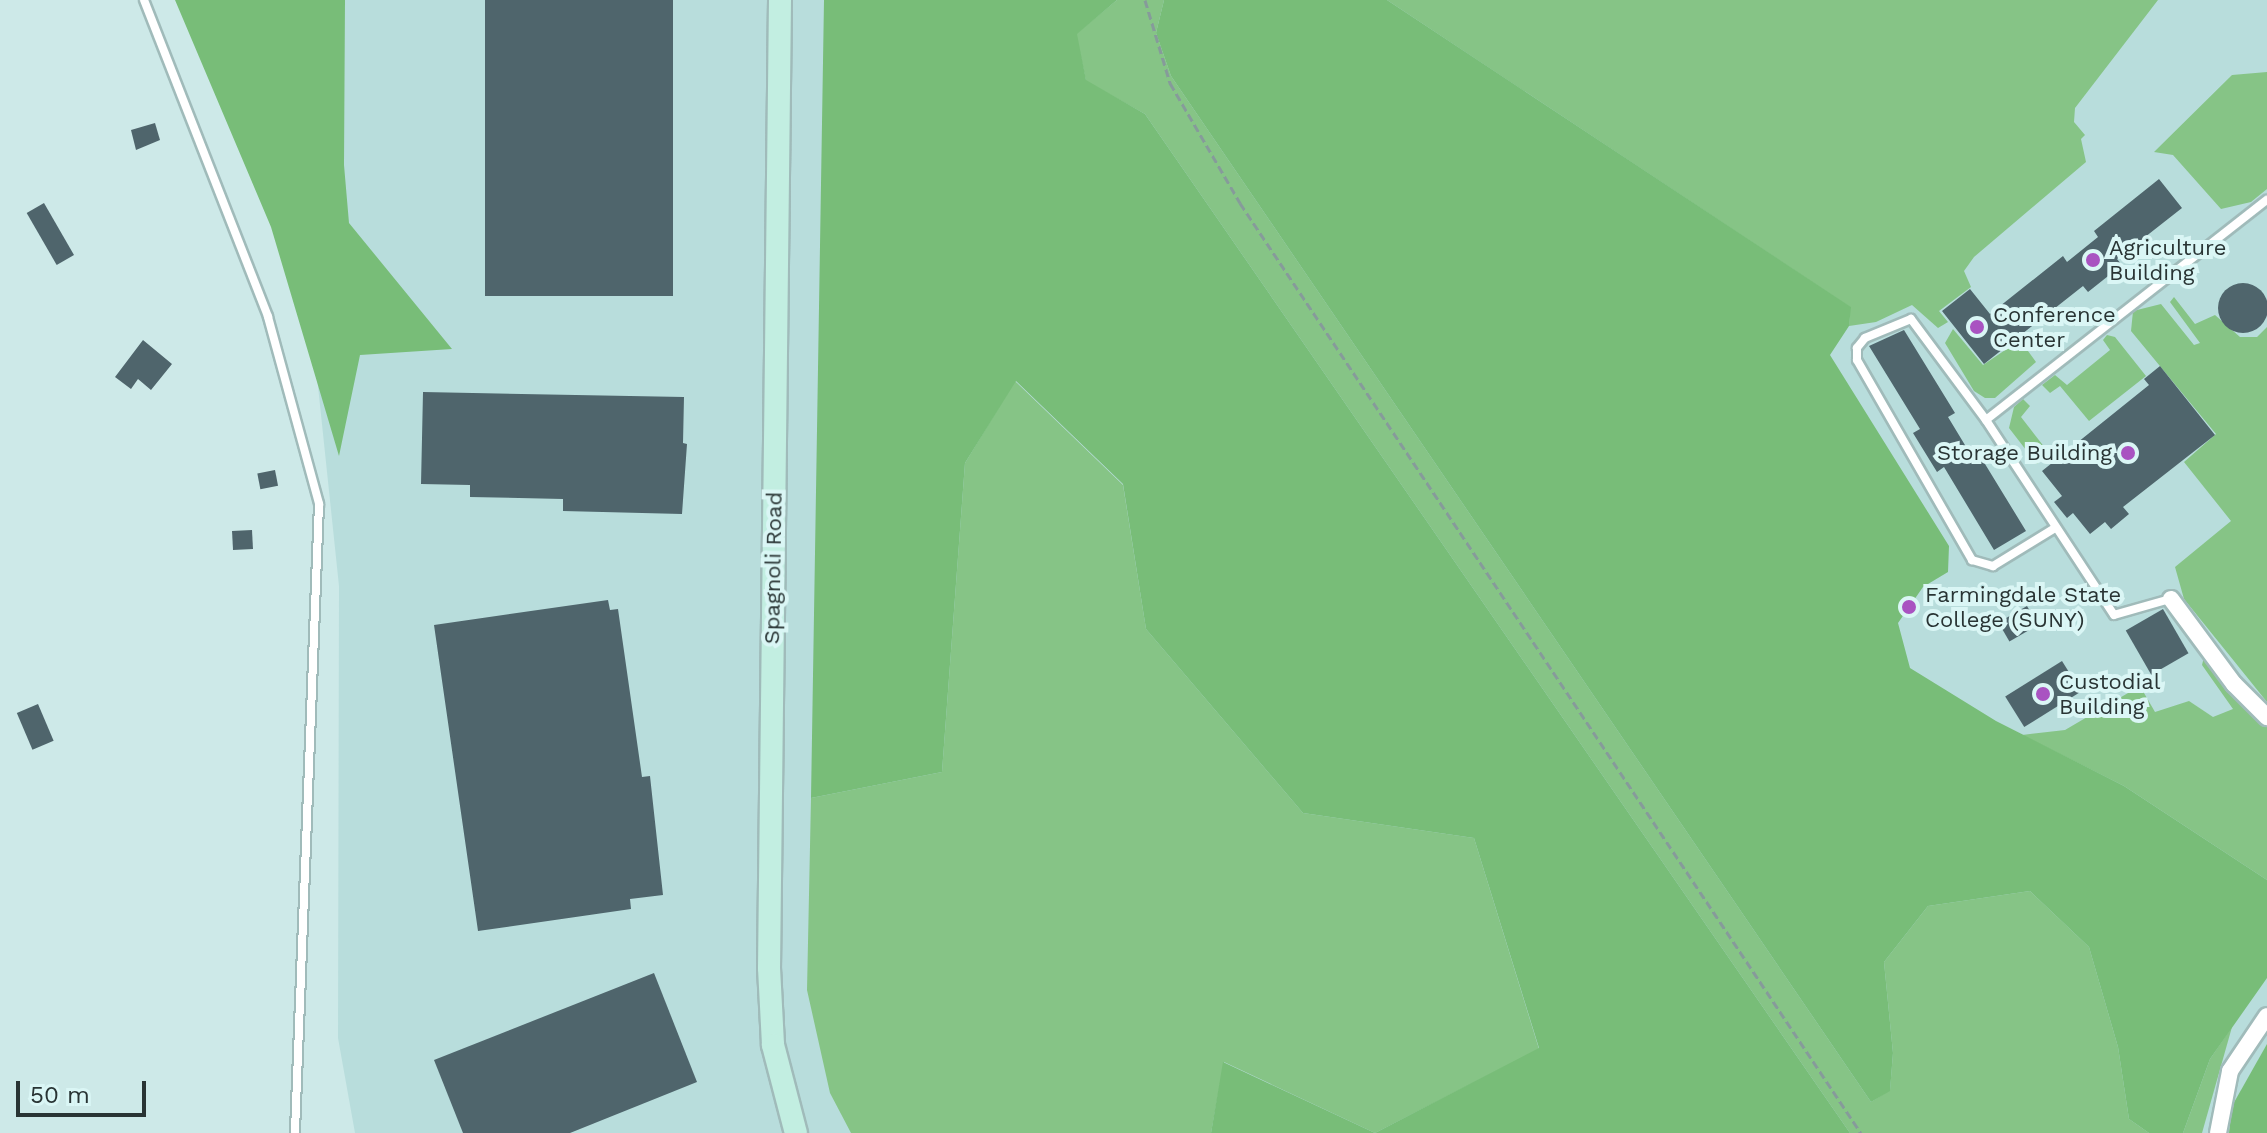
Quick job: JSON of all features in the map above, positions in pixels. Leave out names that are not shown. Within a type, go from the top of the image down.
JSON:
[{"type":"main road","name":"Spagnoli Road","points":[[780,0],[769,968],[773,1045],[796,1133]]},
{"type":"street","points":[[2171,599],[2234,684],[2267,717]]},
{"type":"street","points":[[2218,1133],[2230,1071],[2267,1016]]},
{"type":"lane","points":[[144,0],[268,317],[319,504],[295,1133]]},
{"type":"lane","points":[[1986,420],[2267,200]]},
{"type":"lane","points":[[2055,528],[1993,566],[1972,560],[1857,360],[1857,348],[1865,338],[1911,319],[1986,420],[2114,615],[2171,599]]},
{"type":"path","points":[[1145,0],[1170,83],[1240,203],[1861,1133]]},
{"type":"shaded area","points":[[208,0],[2267,0],[2267,1133],[355,1133],[338,1038],[339,586],[306,272]]},
{"type":"green space","points":[[175,0],[345,0],[344,165],[349,223],[452,349],[360,355],[339,456],[271,227]]},
{"type":"green space","points":[[824,0],[1117,0],[1077,34],[1086,80],[1145,114],[1850,1133],[1375,1133],[1539,1048],[1474,838],[1303,813],[1146,629],[1123,484],[1016,381],[965,463],[942,772],[811,798]]},
{"type":"green space","points":[[1117,0],[1164,0],[1156,33],[1171,76],[1871,1102],[1890,1090],[1893,1053],[1884,962],[1928,906],[2030,891],[2089,947],[2118,1047],[2129,1119],[2149,1133],[1850,1133],[1145,114],[1086,81],[1076,34]]},
{"type":"green space","points":[[1164,0],[1387,0],[1851,307],[1849,326],[1830,355],[1949,546],[1948,572],[1923,587],[1898,623],[1910,668],[1996,721],[2124,786],[2267,880],[2267,978],[2210,1059],[2183,1133],[2149,1133],[2129,1119],[2118,1047],[2089,947],[2030,891],[1928,906],[1884,962],[1893,1053],[1890,1091],[1871,1102],[1171,76],[1156,33]]},
{"type":"green space","points":[[1387,0],[2158,0],[2075,108],[2074,122],[2085,135],[2081,139],[2086,162],[1974,257],[1964,271],[1971,287],[1939,311],[1948,322],[1938,328],[1912,305],[1876,322],[1849,326],[1850,307]]},
{"type":"green space","points":[[2267,72],[2267,189],[2251,202],[2221,209],[2173,155],[2154,152],[2232,75]]},
{"type":"green space","points":[[2174,297],[2195,324],[2215,315],[2240,337],[2257,337],[2267,327],[2267,702],[2184,599],[2175,567],[2231,521],[2184,462],[2216,434],[2131,331],[2133,311],[2161,304],[2194,345],[2200,343],[2170,302]]},
{"type":"green space","points":[[1953,329],[1983,365],[2020,340],[2036,362],[1995,398],[1985,398],[1974,391],[1945,343]]},
{"type":"green space","points":[[2107,335],[2115,337],[2146,376],[2089,421],[2060,386],[2050,393],[2042,385],[2055,375],[2067,385],[2110,350],[2103,340]]},
{"type":"green space","points":[[1015,381],[1123,485],[1146,629],[1303,813],[1474,838],[1539,1049],[1375,1133],[1224,1062],[1211,1133],[851,1133],[830,1093],[807,990],[811,798],[942,772],[965,463]]},
{"type":"green space","points":[[2023,399],[2030,406],[2021,417],[2049,453],[2037,464],[2009,428],[2014,407]]},
{"type":"green space","points":[[2204,657],[2239,701],[2267,724],[2267,880],[2124,786],[2022,735],[2065,730],[2140,686],[2155,712],[2189,701],[2213,717],[2233,709],[2202,665]]},
{"type":"green space","points":[[2232,1027],[2202,1133],[2183,1133],[2210,1059]]},
{"type":"green space","points":[[2267,1044],[2267,1133],[2229,1133],[2232,1106]]},
{"type":"green space","points":[[1223,1062],[1375,1133],[1211,1133]]},
{"type":"building","points":[[485,0],[673,0],[673,296],[485,296]]},
{"type":"building","points":[[155,123],[160,140],[136,150],[131,130]]},
{"type":"building","name":"Agriculture Building","points":[[2159,179],[2182,208],[2117,259],[2122,265],[2088,292],[2083,286],[1984,364],[1942,311],[1970,289],[1990,314],[2063,256],[2067,262],[2098,237],[2094,231]]},
{"type":"building","points":[[44,203],[74,255],[57,265],[27,213]]},
{"type":"building","points":[[2243,283],[2261,290],[2268,308],[2261,326],[2243,333],[2225,326],[2218,308],[2225,290]]},
{"type":"building","points":[[1904,330],[1955,413],[1948,417],[1968,450],[1974,446],[2026,531],[1994,550],[1944,467],[1937,472],[1913,433],[1920,429],[1869,346]]},
{"type":"building","points":[[143,340],[172,364],[151,390],[138,379],[131,389],[115,377]]},
{"type":"building","name":"Storage Building","points":[[2160,366],[2215,435],[2123,507],[2129,514],[2111,529],[2105,522],[2090,534],[2073,513],[2067,518],[2054,502],[2062,496],[2042,471],[2149,385],[2144,379]]},
{"type":"building","points":[[423,392],[684,397],[683,443],[687,444],[682,514],[563,511],[563,499],[470,497],[470,485],[421,484]]},
{"type":"building","points":[[275,470],[278,486],[260,489],[257,473]]},
{"type":"building","points":[[252,530],[253,549],[233,550],[232,531]]},
{"type":"building","points":[[608,600],[610,610],[618,609],[642,777],[650,776],[663,895],[630,899],[631,909],[478,931],[434,625]]},
{"type":"building","points":[[2027,606],[2038,625],[2009,642],[1998,623]]},
{"type":"building","points":[[2163,609],[2188,653],[2151,675],[2126,630]]},
{"type":"building","name":"Custodial Building","points":[[2062,661],[2081,692],[2024,727],[2005,697]]},
{"type":"building","points":[[38,704],[54,741],[32,750],[17,713]]},
{"type":"building","points":[[654,973],[697,1082],[570,1133],[463,1133],[434,1060]]},
{"type":"place","name":"Agriculture Building","points":[[2093,260]]},
{"type":"place","name":"Conference Center","points":[[1977,327]]},
{"type":"place","name":"Storage Building","points":[[2128,453]]},
{"type":"place","name":"Farmingdale State College (SUNY)","points":[[1909,607]]},
{"type":"place","name":"Custodial Building","points":[[2043,694]]}]
